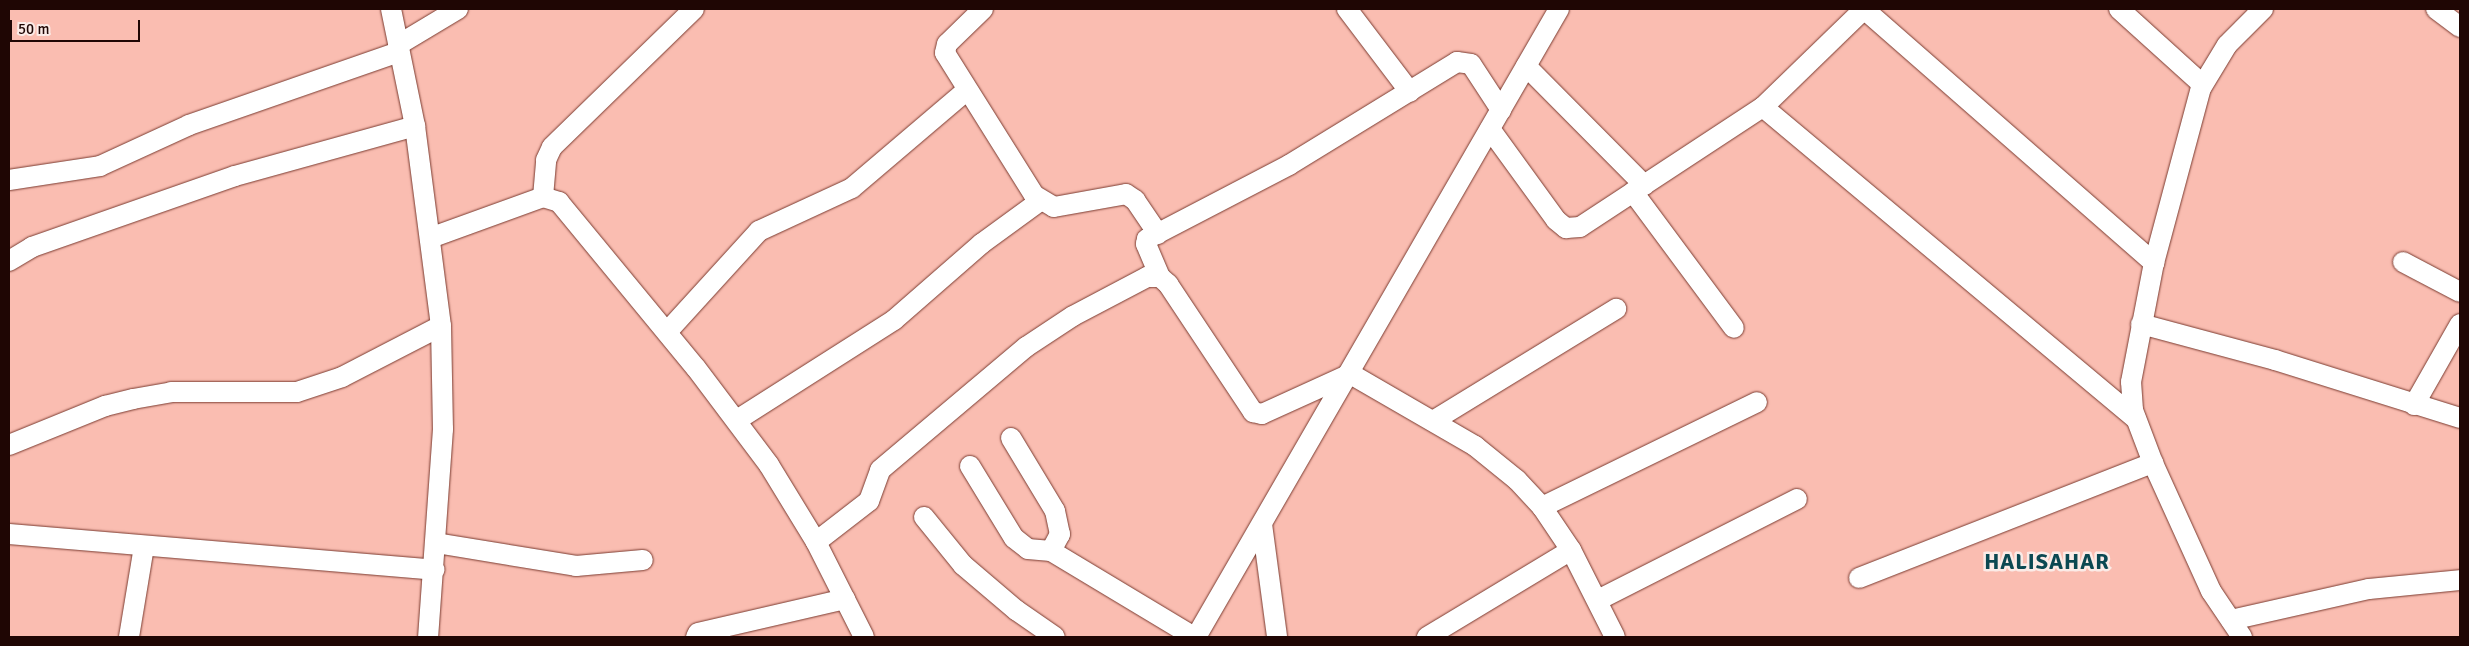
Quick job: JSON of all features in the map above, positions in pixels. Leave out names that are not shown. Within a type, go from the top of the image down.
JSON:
[{"type":"street","points":[[391,9],[415,126],[441,326],[443,429],[428,637]]},
{"type":"street","points":[[9,180],[100,166],[189,125],[399,48],[458,9]]},
{"type":"street","points":[[543,197],[546,160],[552,147],[694,9]]},
{"type":"street","points":[[983,9],[945,50],[946,57],[1040,202],[1061,207],[1126,194],[1135,200],[1158,234]]},
{"type":"street","points":[[1346,9],[1410,92]]},
{"type":"street","points":[[970,466],[1014,538],[1028,549],[1051,551],[1195,637],[1559,9]]},
{"type":"street","points":[[1490,129],[1556,220],[1566,228],[1580,226],[1762,108],[1864,9],[2154,262]]},
{"type":"street","points":[[2119,9],[2202,84]]},
{"type":"street","points":[[2242,637],[2211,591],[2153,463],[2136,419],[2131,382],[2154,262],[2202,84],[2227,45],[2264,9]]},
{"type":"street","points":[[2436,9],[2460,27]]},
{"type":"street","points":[[1348,374],[1262,414],[1253,412],[1168,284],[1160,277],[1146,242],[1284,168],[1457,62],[1467,61],[1501,110]]},
{"type":"street","points":[[1526,66],[1638,188],[1734,328]]},
{"type":"street","points":[[667,332],[758,231],[852,188],[967,90]]},
{"type":"street","points":[[1762,108],[2136,419]]},
{"type":"street","points":[[9,261],[32,247],[235,176],[415,126]]},
{"type":"street","points":[[430,238],[543,197],[551,198],[567,209],[737,420],[816,542],[864,637]]},
{"type":"street","points":[[737,420],[894,320],[981,244],[1040,202]]},
{"type":"street","points":[[2403,262],[2460,292]]},
{"type":"street","points":[[816,542],[869,501],[880,470],[1026,346],[1073,316],[1148,277],[1160,277]]},
{"type":"street","points":[[1433,421],[1616,309]]},
{"type":"street","points":[[2141,324],[2275,360],[2460,418]]},
{"type":"street","points":[[2414,404],[2460,324]]},
{"type":"street","points":[[9,445],[105,406],[171,392],[297,392],[342,377],[441,326]]},
{"type":"street","points":[[1348,374],[1433,421],[1496,460],[1542,507],[1571,550],[1598,600],[1615,637]]},
{"type":"street","points":[[1542,507],[1757,402]]},
{"type":"street","points":[[1010,438],[1055,511],[1060,534],[1051,551]]},
{"type":"street","points":[[1859,578],[2153,463]]},
{"type":"street","points":[[1598,600],[1797,499]]},
{"type":"street","points":[[924,517],[963,565],[1016,610],[1055,637]]},
{"type":"street","points":[[1262,524],[1277,637]]},
{"type":"street","points":[[9,534],[434,570]]},
{"type":"street","points":[[436,543],[576,566],[643,560]]},
{"type":"street","points":[[129,637],[144,546]]},
{"type":"street","points":[[1426,637],[1571,550]]},
{"type":"street","points":[[2231,620],[2369,589],[2460,580]]},
{"type":"street","points":[[696,637],[698,633],[845,599]]},
{"type":"district","name":"HALISAHAR","points":[[2047,562]]}]
